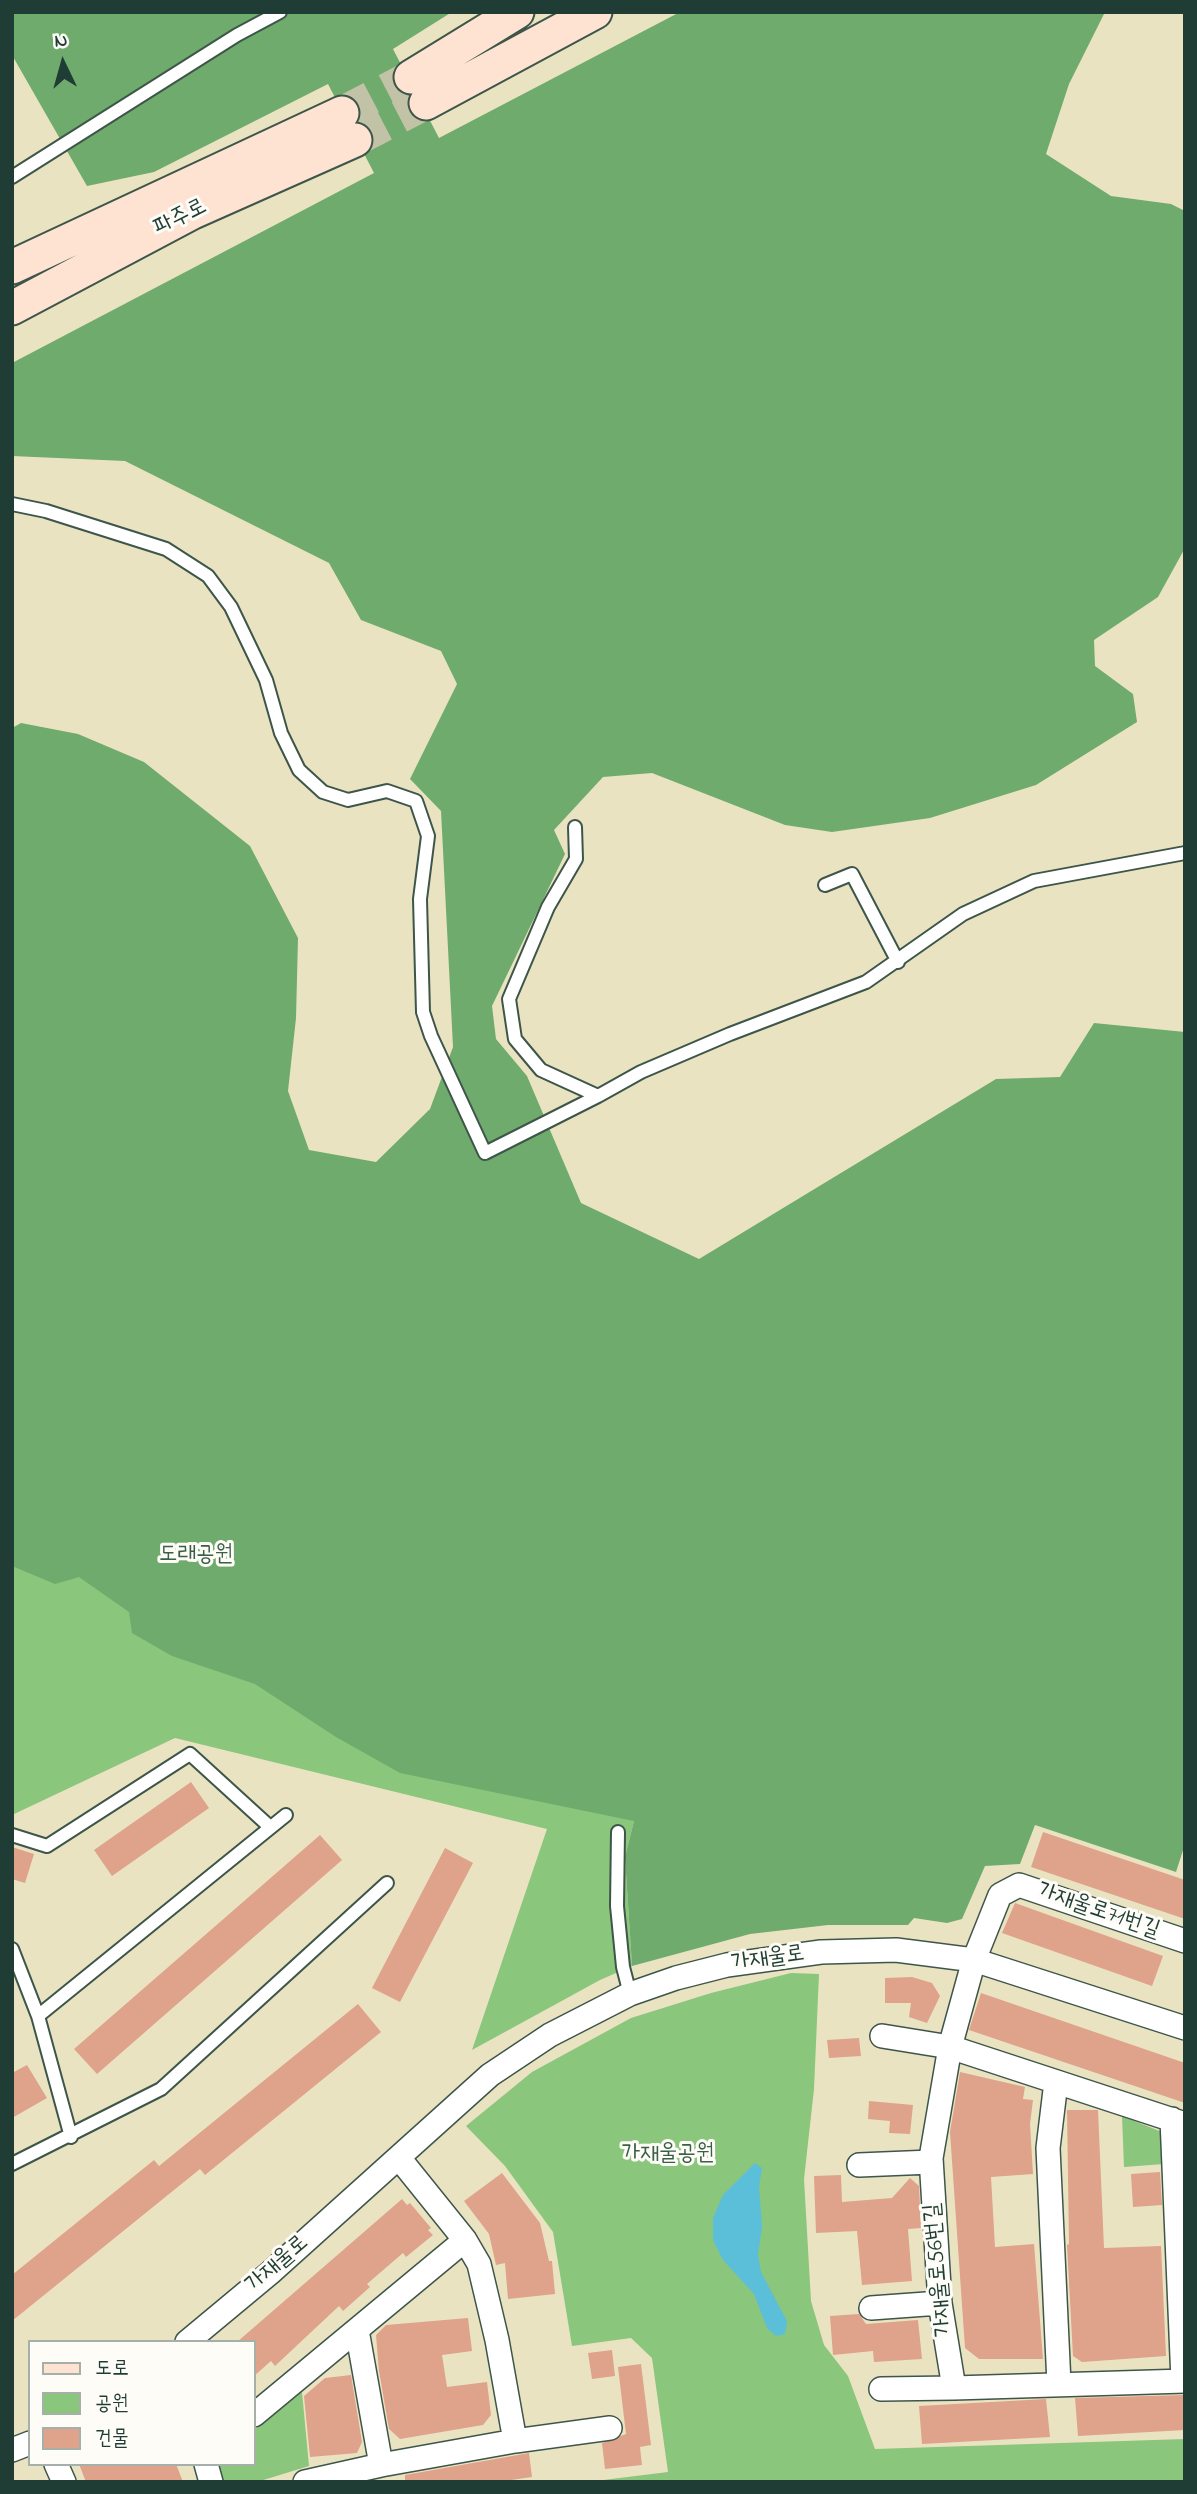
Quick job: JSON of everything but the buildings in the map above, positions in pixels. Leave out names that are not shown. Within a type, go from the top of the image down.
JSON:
[{"type":"main road","points":[[517,12],[418,90],[595,12]]},
{"type":"main road","name":"파주로","points":[[12,267],[349,126],[12,308]]},
{"type":"street","name":"가재울로71번길","points":[[974,1960],[1000,1895],[1019,1885],[1185,1941]]},
{"type":"street","name":"가재울로","points":[[189,2340],[270,2273],[490,2075],[550,2035],[630,1994],[676,1978],[727,1965],[821,1952],[896,1950],[974,1960],[1185,2028]]},
{"type":"street","name":"가재울로56번길","points":[[954,2388],[940,2303],[931,2162],[950,2047],[974,1960]]},
{"type":"street","points":[[881,2389],[1184,2381],[1178,2122],[950,2047],[883,2036]]},
{"type":"street","points":[[1056,2082],[1048,2148],[1059,2384]]},
{"type":"street","points":[[399,2158],[465,2240],[479,2264],[488,2292],[515,2441]]},
{"type":"street","points":[[859,2165],[931,2162]]},
{"type":"street","points":[[256,2413],[465,2240]]},
{"type":"street","points":[[871,2308],[940,2303]]},
{"type":"street","points":[[357,2329],[381,2465]]},
{"type":"street","points":[[305,2482],[381,2465],[515,2441],[610,2428]]},
{"type":"street","points":[[57,2466],[64,2482]]},
{"type":"lane","points":[[12,177],[237,35],[280,12]]},
{"type":"lane","points":[[12,504],[46,511],[166,549],[208,576],[231,607],[266,680],[281,733],[299,770],[323,792],[348,800],[387,791],[415,801],[428,836],[420,899],[424,1012],[431,1036],[485,1153],[641,1072],[730,1034],[866,982],[963,914],[1034,881],[1185,853]]},
{"type":"lane","points":[[575,827],[576,859],[548,907],[509,999],[515,1039],[541,1070],[598,1096]]},
{"type":"lane","points":[[825,885],[852,874],[898,962]]},
{"type":"lane","points":[[12,1835],[47,1846],[190,1754],[271,1827]]},
{"type":"lane","points":[[38,2016],[286,1815]]},
{"type":"lane","points":[[618,1832],[617,1906],[623,1967],[630,1994]]},
{"type":"lane","points":[[12,2164],[71,2137],[161,2089],[387,1883]]},
{"type":"lane","points":[[12,1949],[38,2016],[71,2137]]},
{"type":"green space","points":[[12,12],[452,12],[393,49],[439,138],[680,12],[1105,12],[1069,84],[1046,154],[1111,196],[1171,204],[1185,211],[1185,548],[1158,597],[1094,640],[1095,666],[1133,694],[1137,722],[1036,785],[930,818],[832,832],[785,825],[652,773],[603,777],[554,830],[565,854],[492,1006],[496,1039],[527,1076],[581,1203],[699,1259],[996,1079],[1060,1077],[1094,1023],[1185,1032],[1185,1844],[1176,1872],[1035,1825],[1020,1864],[985,1866],[962,1919],[947,1923],[914,1918],[908,1925],[828,1925],[750,1934],[632,1966],[625,1857],[634,1821],[400,1773],[336,1737],[255,1684],[172,1656],[132,1633],[129,1612],[79,1577],[55,1584],[12,1566],[12,728],[21,723],[78,734],[144,762],[250,846],[298,938],[296,1018],[288,1091],[309,1150],[376,1162],[430,1109],[453,1047],[441,811],[410,779],[457,684],[441,651],[361,620],[329,563],[125,461],[12,456],[12,363],[374,173],[328,84],[154,172],[87,186],[12,55]]},
{"type":"green space","name":"도래공원","points":[[12,1029],[634,1821],[625,1857],[632,1966],[600,1980],[472,2050],[547,1829],[175,1738],[12,1815]]},
{"type":"green space","name":"가재울공원","points":[[791,1973],[819,1974],[814,2089],[804,2179],[811,2301],[824,2345],[848,2376],[875,2449],[1185,2439],[1185,2482],[587,2482],[668,2472],[652,2358],[631,2338],[572,2346],[553,2232],[505,2166],[466,2126],[532,2072],[631,2018],[711,1993]]},
{"type":"green space","points":[[1122,2116],[1162,2132],[1164,2164],[1124,2167]]},
{"type":"green space","points":[[302,2392],[309,2466],[257,2482],[222,2482],[216,2476],[215,2466],[256,2466],[256,2428]]},
{"type":"water","points":[[755,2163],[762,2168],[759,2186],[762,2227],[758,2254],[761,2272],[787,2321],[785,2334],[776,2336],[767,2328],[754,2294],[723,2260],[713,2240],[713,2218],[723,2195]]},
{"type":"tunnel","points":[[342,113],[411,77]]},
{"type":"tunnel","points":[[355,140],[426,103]]}]
